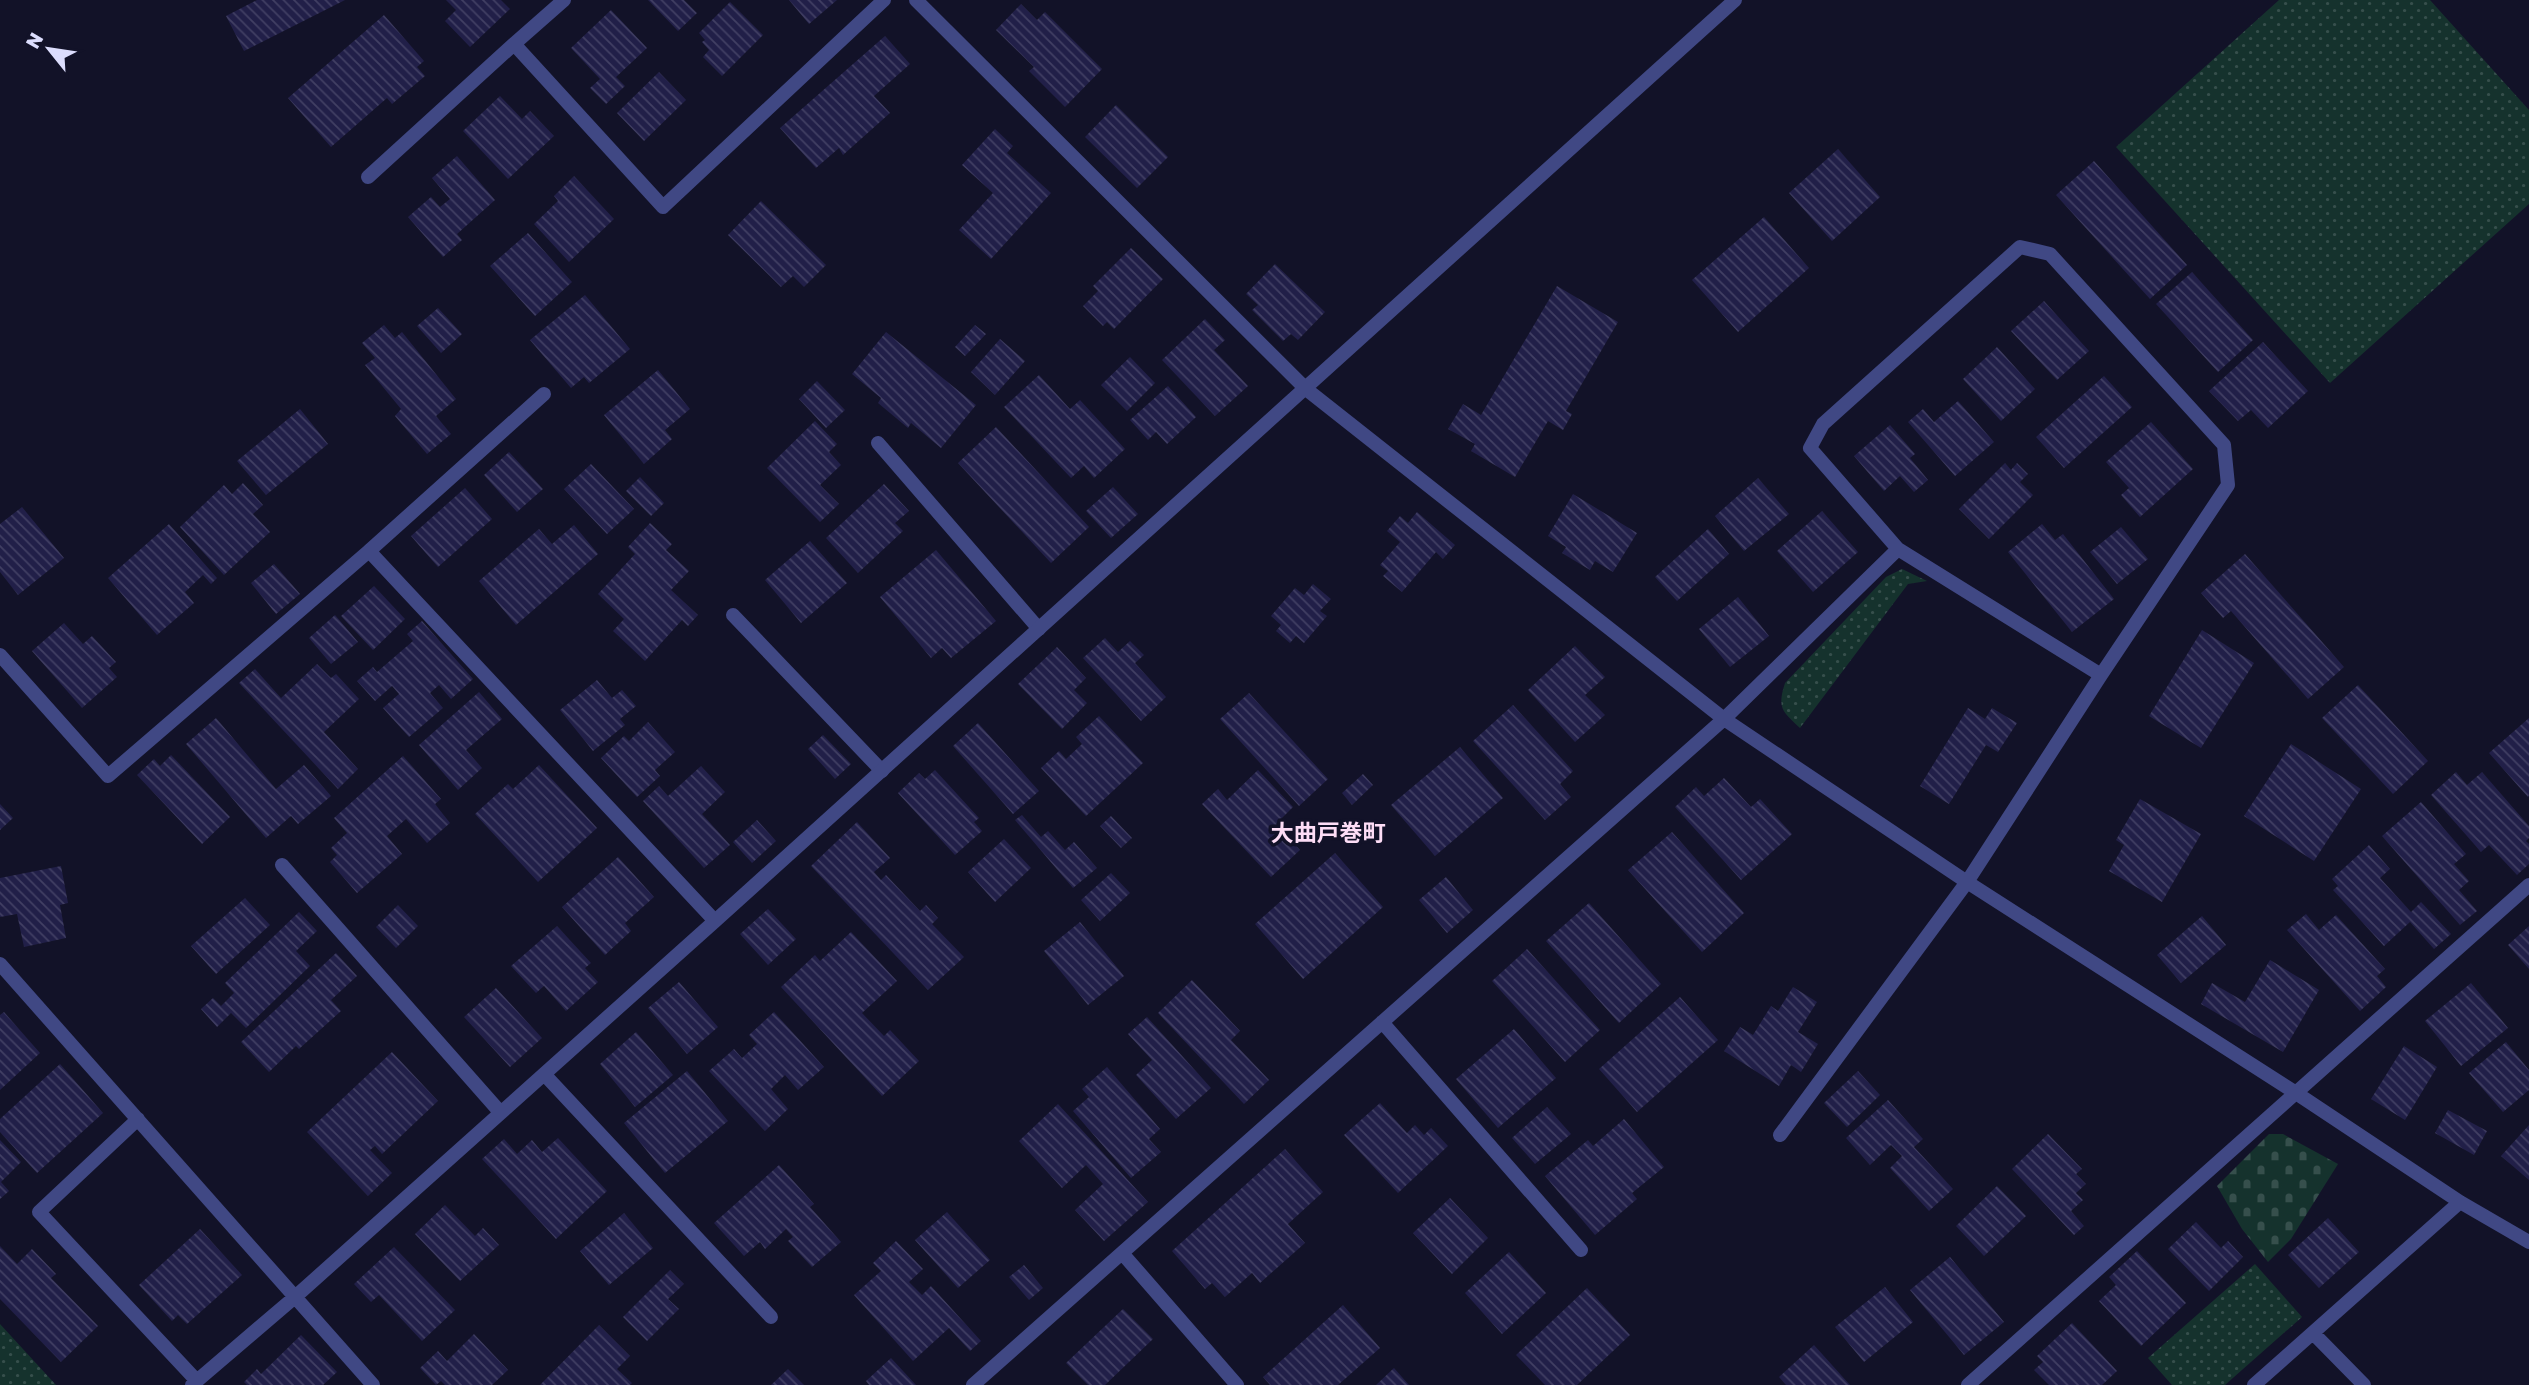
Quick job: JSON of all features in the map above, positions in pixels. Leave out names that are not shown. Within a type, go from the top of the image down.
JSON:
[{"type":"street","points":[[368,177],[564,0]]},
{"type":"street","points":[[514,44],[663,207],[884,0]]},
{"type":"street","points":[[916,0],[1306,389],[1724,719],[1967,882],[2296,1093],[2460,1202],[2529,1242]]},
{"type":"street","points":[[138,1119],[39,1212],[194,1383],[295,1297],[715,921],[1735,0]]},
{"type":"street","points":[[1780,1135],[1967,882],[2228,485],[2224,445],[2049,254],[2020,247],[1823,424],[1810,448],[1898,549],[2101,675]]},
{"type":"street","points":[[0,655],[108,776],[369,551],[544,394]]},
{"type":"street","points":[[878,443],[1039,629]]},
{"type":"street","points":[[973,1385],[1724,719],[1898,549]]},
{"type":"street","points":[[369,551],[715,921]]},
{"type":"street","points":[[733,615],[882,771]]},
{"type":"street","points":[[282,866],[500,1112]]},
{"type":"street","points":[[1968,1385],[2529,885]]},
{"type":"street","points":[[0,964],[373,1385]]},
{"type":"street","points":[[1382,1022],[1581,1250]]},
{"type":"street","points":[[544,1074],[771,1317]]},
{"type":"street","points":[[2254,1385],[2460,1202]]},
{"type":"street","points":[[1122,1253],[1237,1385]]},
{"type":"street","points":[[2313,1333],[2364,1385]]},
{"type":"green space","points":[[2279,0],[2430,0],[2529,110],[2529,204],[2330,383],[2116,147]]},
{"type":"green space","points":[[1902,569],[1927,581],[1908,584],[1800,728],[1781,704],[1785,683],[1886,577]]},
{"type":"green space","points":[[2269,1134],[2283,1134],[2338,1164],[2291,1239],[2268,1262],[2242,1229],[2217,1186]]},
{"type":"green space","points":[[2255,1264],[2302,1317],[2225,1385],[2172,1385],[2148,1358]]},
{"type":"green space","points":[[0,1324],[56,1385],[0,1385]]},
{"type":"building","points":[[257,0],[345,0],[244,51],[226,16]]},
{"type":"building","points":[[446,0],[501,0],[510,9],[470,47],[445,21],[456,10]]},
{"type":"building","points":[[648,0],[684,0],[697,13],[678,31]]},
{"type":"building","points":[[789,0],[837,0],[809,24]]},
{"type":"building","points":[[730,2],[763,35],[722,76],[703,57],[709,50],[699,33]]},
{"type":"building","points":[[1021,4],[1037,20],[1045,12],[1102,69],[1065,107],[1029,71],[1034,67],[996,30]]},
{"type":"building","points":[[611,10],[647,48],[616,77],[625,86],[606,104],[590,88],[600,79],[571,48]]},
{"type":"building","points":[[384,15],[424,61],[417,67],[425,76],[392,104],[387,98],[331,147],[288,98]]},
{"type":"building","points":[[885,36],[910,64],[874,96],[890,113],[843,155],[839,148],[816,168],[780,128]]},
{"type":"building","points":[[659,72],[686,100],[644,141],[617,113]]},
{"type":"building","points":[[500,96],[522,119],[530,111],[554,136],[508,179],[463,131]]},
{"type":"building","points":[[1116,105],[1168,157],[1137,188],[1085,137]]},
{"type":"building","points":[[995,129],[1013,146],[1007,153],[1051,193],[991,259],[959,230],[993,193],[962,165]]},
{"type":"building","points":[[1838,149],[1880,197],[1832,241],[1789,193]]},
{"type":"building","points":[[457,156],[495,200],[457,234],[462,240],[443,257],[408,217],[431,197],[440,207],[450,199],[432,178]]},
{"type":"building","points":[[2094,161],[2187,265],[2150,299],[2056,195]]},
{"type":"building","points":[[574,176],[614,219],[569,262],[534,224],[558,201],[554,196]]},
{"type":"building","points":[[761,201],[826,265],[804,287],[793,276],[781,287],[728,235]]},
{"type":"building","points":[[1764,217],[1809,268],[1738,332],[1692,280]]},
{"type":"building","points":[[528,233],[572,282],[535,316],[490,266]]},
{"type":"building","points":[[1131,248],[1163,279],[1114,329],[1107,322],[1103,326],[1083,306],[1098,291],[1093,286]]},
{"type":"building","points":[[1275,264],[1325,312],[1298,340],[1291,334],[1283,341],[1252,310],[1258,305],[1246,294]]},
{"type":"building","points":[[2192,272],[2253,340],[2218,372],[2156,304]]},
{"type":"building","points":[[1557,286],[1618,322],[1566,411],[1572,414],[1563,430],[1548,421],[1515,477],[1471,451],[1475,444],[1448,429],[1463,404],[1481,415]]},
{"type":"building","points":[[585,295],[630,349],[589,383],[584,377],[571,388],[530,340]]},
{"type":"building","points":[[2044,301],[2089,351],[2057,380],[2011,331]]},
{"type":"building","points":[[438,308],[462,334],[441,353],[417,326]]},
{"type":"building","points":[[1205,319],[1225,340],[1214,350],[1248,386],[1215,416],[1162,360]]},
{"type":"building","points":[[384,325],[395,338],[402,332],[456,399],[436,416],[451,434],[427,454],[395,416],[401,409],[365,365],[375,358],[362,343]]},
{"type":"building","points":[[975,325],[986,334],[965,356],[955,347]]},
{"type":"building","points":[[886,332],[976,405],[941,448],[911,423],[908,428],[878,403],[881,398],[852,374]]},
{"type":"building","points":[[1000,339],[1025,361],[995,395],[971,372]]},
{"type":"building","points":[[2263,342],[2308,391],[2268,428],[2251,410],[2238,421],[2209,391]]},
{"type":"building","points":[[1997,347],[2035,389],[2001,421],[1963,379]]},
{"type":"building","points":[[1130,357],[1155,383],[1127,411],[1101,385]]},
{"type":"building","points":[[658,370],[690,409],[665,430],[672,439],[644,464],[604,415]]},
{"type":"building","points":[[1039,375],[1070,409],[1080,400],[1125,449],[1094,478],[1084,466],[1071,478],[1004,407]]},
{"type":"building","points":[[2104,376],[2132,407],[2064,468],[2036,437]]},
{"type":"building","points":[[817,381],[845,410],[826,428],[799,399]]},
{"type":"building","points":[[1168,386],[1196,417],[1167,444],[1156,432],[1148,440],[1130,420]]},
{"type":"building","points":[[1958,401],[1994,442],[1955,476],[1908,422],[1923,409],[1934,422]]},
{"type":"building","points":[[300,409],[328,444],[266,495],[237,461]]},
{"type":"building","points":[[815,421],[837,444],[829,452],[841,465],[820,485],[839,504],[820,522],[767,468]]},
{"type":"building","points":[[2151,422],[2193,469],[2140,517],[2121,495],[2129,488],[2106,462]]},
{"type":"building","points":[[1890,425],[1915,454],[1910,458],[1928,480],[1914,492],[1900,476],[1884,491],[1854,456]]},
{"type":"building","points":[[996,427],[1089,527],[1051,563],[958,463]]},
{"type":"building","points":[[509,452],[543,489],[517,512],[484,475]]},
{"type":"building","points":[[2005,463],[2011,470],[2017,463],[2028,474],[2020,482],[2033,495],[1989,539],[1959,509]]},
{"type":"building","points":[[591,464],[634,509],[607,534],[564,489]]},
{"type":"building","points":[[640,477],[664,503],[651,516],[626,491]]},
{"type":"building","points":[[1758,478],[1789,514],[1744,551],[1715,516]]},
{"type":"building","points":[[243,483],[263,505],[253,514],[270,532],[224,575],[180,527],[224,485],[232,494]]},
{"type":"building","points":[[884,484],[909,511],[895,523],[903,531],[858,573],[826,538]]},
{"type":"building","points":[[1113,487],[1138,514],[1111,538],[1086,511]]},
{"type":"building","points":[[465,488],[492,519],[438,567],[411,536]]},
{"type":"building","points":[[1573,494],[1637,533],[1613,572],[1595,561],[1590,570],[1562,553],[1566,547],[1548,536]]},
{"type":"building","points":[[22,507],[64,558],[18,595],[0,572],[0,524]]},
{"type":"building","points":[[1822,511],[1858,552],[1813,592],[1777,551]]},
{"type":"building","points":[[1417,512],[1455,545],[1443,559],[1436,552],[1402,592],[1383,576],[1388,571],[1380,565],[1400,542],[1387,531],[1400,516],[1408,523]]},
{"type":"building","points":[[650,523],[672,544],[666,550],[689,571],[671,590],[698,615],[688,626],[682,620],[645,661],[613,631],[624,619],[598,594],[635,554],[628,547]]},
{"type":"building","points":[[169,524],[217,578],[211,584],[203,575],[185,592],[194,603],[157,635],[108,578]]},
{"type":"building","points":[[2042,524],[2055,540],[2063,534],[2114,599],[2072,632],[2008,552]]},
{"type":"building","points":[[574,525],[598,554],[516,625],[479,581],[539,529],[552,544]]},
{"type":"building","points":[[2121,527],[2148,559],[2117,584],[2090,552]]},
{"type":"building","points":[[1708,529],[1729,554],[1677,601],[1655,577]]},
{"type":"building","points":[[810,541],[847,583],[801,623],[765,580]]},
{"type":"building","points":[[936,550],[996,621],[951,658],[942,648],[931,658],[880,597]]},
{"type":"building","points":[[2245,554],[2344,667],[2308,699],[2231,611],[2223,618],[2201,593]]},
{"type":"building","points":[[274,564],[300,594],[276,614],[251,583]]},
{"type":"building","points":[[1313,584],[1331,599],[1320,611],[1327,616],[1304,643],[1296,636],[1290,643],[1276,631],[1281,625],[1271,616],[1295,588],[1304,595]]},
{"type":"building","points":[[374,586],[405,619],[373,650],[341,616]]},
{"type":"building","points":[[1738,597],[1769,636],[1730,667],[1699,629]]},
{"type":"building","points":[[335,615],[358,642],[331,664],[309,638]]},
{"type":"building","points":[[422,621],[473,679],[451,699],[439,685],[430,693],[443,708],[409,737],[383,708],[399,694],[392,686],[375,701],[357,681],[373,667],[377,672],[413,641],[407,634]]},
{"type":"building","points":[[64,623],[83,644],[92,636],[116,662],[109,668],[117,677],[82,708],[32,651]]},
{"type":"building","points":[[2202,630],[2254,663],[2201,748],[2149,716]]},
{"type":"building","points":[[1105,638],[1118,652],[1130,641],[1144,655],[1135,663],[1166,697],[1141,721],[1083,658]]},
{"type":"building","points":[[1575,646],[1605,677],[1585,695],[1605,715],[1575,742],[1528,690]]},
{"type":"building","points":[[1057,647],[1086,678],[1074,690],[1087,703],[1062,729],[1018,684]]},
{"type":"building","points":[[317,664],[331,678],[336,674],[359,699],[324,732],[358,769],[338,789],[239,683],[255,669],[281,698]]},
{"type":"building","points":[[597,680],[612,698],[622,690],[636,706],[620,719],[625,725],[593,751],[560,710]]},
{"type":"building","points":[[2358,685],[2428,761],[2393,794],[2322,718]]},
{"type":"building","points":[[479,692],[502,719],[466,750],[482,768],[458,790],[419,745]]},
{"type":"building","points":[[1249,693],[1328,779],[1299,806],[1220,719]]},
{"type":"building","points":[[1513,705],[1573,771],[1560,784],[1571,797],[1545,820],[1473,741]]},
{"type":"building","points":[[1968,708],[1985,719],[1992,708],[2017,723],[1998,752],[1986,745],[1949,804],[1920,786]]},
{"type":"building","points":[[1099,716],[1143,763],[1086,816],[1041,768],[1059,751],[1066,759],[1082,744],[1076,737]]},
{"type":"building","points":[[216,718],[276,789],[304,765],[331,796],[298,824],[291,816],[266,838],[186,744]]},
{"type":"building","points":[[2529,718],[2529,795],[2528,797],[2489,753]]},
{"type":"building","points":[[648,722],[675,752],[655,770],[660,776],[637,797],[601,758],[624,736],[629,741]]},
{"type":"building","points":[[978,723],[1039,791],[1013,814],[953,746]]},
{"type":"building","points":[[823,735],[851,764],[835,779],[808,749]]},
{"type":"building","points":[[2291,744],[2361,789],[2314,861],[2244,816]]},
{"type":"building","points":[[1460,747],[1503,798],[1435,856],[1391,805]]},
{"type":"building","points":[[171,755],[230,817],[202,844],[137,775],[154,759],[160,766]]},
{"type":"building","points":[[403,756],[441,799],[435,804],[450,823],[427,843],[406,819],[387,836],[402,854],[357,893],[330,862],[337,855],[331,848],[347,833],[334,818]]},
{"type":"building","points":[[539,765],[597,828],[538,882],[475,814],[508,784],[513,789]]},
{"type":"building","points":[[701,766],[725,792],[702,814],[730,845],[704,868],[643,801],[659,786],[668,796]]},
{"type":"building","points":[[935,770],[979,818],[974,822],[982,831],[955,855],[898,793],[919,773],[925,779]]},
{"type":"building","points":[[1258,770],[1293,807],[1276,824],[1300,850],[1271,877],[1202,804],[1218,789],[1227,800]]},
{"type":"building","points":[[2456,772],[2467,785],[2482,772],[2529,826],[2529,838],[2526,841],[2529,844],[2529,864],[2517,875],[2489,845],[2481,852],[2431,795]]},
{"type":"building","points":[[1363,774],[1373,785],[1352,805],[1342,793]]},
{"type":"building","points":[[1724,778],[1751,807],[1760,799],[1792,834],[1741,880],[1675,807],[1696,787],[1704,796]]},
{"type":"building","points":[[2140,799],[2201,834],[2162,902],[2109,871],[2124,845],[2116,840]]},
{"type":"building","points":[[2421,802],[2466,854],[2454,864],[2469,881],[2459,890],[2477,911],[2460,925],[2382,836]]},
{"type":"building","points":[[0,804],[13,818],[0,830]]},
{"type":"building","points":[[1022,815],[1041,837],[1048,831],[1065,850],[1074,842],[1097,868],[1073,888],[1015,820]]},
{"type":"building","points":[[1111,816],[1132,838],[1121,848],[1100,826]]},
{"type":"building","points":[[757,820],[776,841],[752,863],[733,842]]},
{"type":"building","points":[[857,822],[890,858],[874,872],[881,880],[886,875],[920,911],[926,905],[938,918],[932,924],[964,957],[928,990],[811,866]]},
{"type":"building","points":[[1672,832],[1744,913],[1702,952],[1628,870]]},
{"type":"building","points":[[1004,839],[1031,868],[995,902],[968,872]]},
{"type":"building","points":[[2369,845],[2390,869],[2380,878],[2411,912],[2421,902],[2451,934],[2434,949],[2410,922],[2384,946],[2333,890],[2338,886],[2332,879]]},
{"type":"building","points":[[1335,853],[1383,907],[1303,979],[1255,924]]},
{"type":"building","points":[[618,857],[654,897],[625,923],[631,931],[605,955],[562,907]]},
{"type":"building","points":[[61,866],[68,903],[60,905],[66,938],[24,947],[17,914],[0,917],[0,878]]},
{"type":"building","points":[[1111,873],[1130,893],[1100,921],[1081,900]]},
{"type":"building","points":[[1446,877],[1473,910],[1447,933],[1419,900]]},
{"type":"building","points":[[245,898],[270,925],[216,974],[191,946]]},
{"type":"building","points":[[1589,903],[1661,984],[1619,1023],[1546,941]]},
{"type":"building","points":[[398,905],[418,926],[396,948],[376,927]]},
{"type":"building","points":[[768,909],[796,939],[768,965],[740,934]]},
{"type":"building","points":[[299,912],[317,931],[296,951],[310,966],[246,1028],[231,1013],[217,1027],[201,1009],[213,998],[221,1006],[234,993],[225,983]]},
{"type":"building","points":[[2306,914],[2319,930],[2336,915],[2385,969],[2377,976],[2386,987],[2360,1011],[2287,930]]},
{"type":"building","points":[[2202,916],[2226,945],[2181,983],[2157,955]]},
{"type":"building","points":[[1080,922],[1124,976],[1088,1005],[1044,951]]},
{"type":"building","points":[[557,926],[591,963],[585,968],[598,982],[566,1011],[544,986],[536,993],[511,966]]},
{"type":"building","points":[[2529,926],[2529,969],[2508,945]]},
{"type":"building","points":[[851,932],[897,981],[862,1013],[884,1036],[890,1030],[919,1061],[882,1096],[781,987],[815,955],[820,961]]},
{"type":"building","points":[[1527,949],[1600,1030],[1565,1062],[1492,981]]},
{"type":"building","points":[[336,953],[357,976],[331,1000],[341,1011],[299,1049],[296,1046],[269,1072],[241,1042]]},
{"type":"building","points":[[2270,960],[2319,990],[2283,1052],[2201,1004],[2212,983],[2245,1002]]},
{"type":"building","points":[[1192,980],[1240,1031],[1231,1040],[1269,1080],[1244,1104],[1158,1013]]},
{"type":"building","points":[[679,982],[718,1027],[687,1054],[648,1008]]},
{"type":"building","points":[[2471,983],[2508,1028],[2461,1066],[2425,1021]]},
{"type":"building","points":[[1793,987],[1817,1002],[1798,1032],[1818,1044],[1801,1072],[1791,1065],[1779,1086],[1724,1051],[1740,1027],[1753,1035],[1771,1006],[1778,1011]]},
{"type":"building","points":[[496,988],[542,1038],[510,1067],[464,1017]]},
{"type":"building","points":[[1680,997],[1718,1040],[1637,1112],[1599,1069]]},
{"type":"building","points":[[4,1012],[40,1053],[0,1090],[0,1015]]},
{"type":"building","points":[[774,1012],[824,1067],[798,1090],[785,1075],[771,1089],[788,1109],[765,1131],[709,1071],[734,1049],[742,1058],[757,1044],[749,1035]]},
{"type":"building","points":[[1147,1017],[1211,1088],[1176,1119],[1136,1075],[1152,1060],[1128,1034]]},
{"type":"building","points":[[1514,1029],[1556,1078],[1498,1128],[1456,1079]]},
{"type":"building","points":[[636,1032],[673,1075],[635,1107],[600,1064]]},
{"type":"building","points":[[2506,1042],[2529,1070],[2529,1090],[2503,1112],[2469,1073]]},
{"type":"building","points":[[2404,1046],[2437,1067],[2405,1120],[2371,1099]]},
{"type":"building","points":[[392,1052],[438,1101],[382,1154],[375,1146],[370,1150],[392,1173],[368,1196],[307,1132]]},
{"type":"building","points":[[60,1064],[103,1113],[37,1173],[0,1132],[0,1119]]},
{"type":"building","points":[[1107,1067],[1160,1129],[1149,1139],[1161,1152],[1131,1178],[1073,1111],[1089,1097],[1082,1089]]},
{"type":"building","points":[[687,1071],[728,1121],[665,1173],[624,1123]]},
{"type":"building","points":[[1858,1071],[1880,1095],[1847,1127],[1824,1103]]},
{"type":"building","points":[[1888,1100],[1923,1139],[1914,1147],[1953,1189],[1929,1211],[1890,1168],[1902,1156],[1891,1145],[1870,1165],[1846,1138]]},
{"type":"building","points":[[1380,1103],[1407,1133],[1415,1125],[1424,1135],[1431,1128],[1448,1146],[1398,1193],[1344,1135]]},
{"type":"building","points":[[1058,1104],[1148,1202],[1104,1241],[1075,1210],[1103,1184],[1086,1165],[1062,1188],[1019,1141]]},
{"type":"building","points":[[1547,1107],[1571,1134],[1535,1164],[1512,1138]]},
{"type":"building","points":[[2448,1110],[2487,1131],[2474,1155],[2435,1133]]},
{"type":"building","points":[[1624,1119],[1664,1167],[1632,1193],[1637,1199],[1595,1235],[1545,1176],[1588,1140],[1593,1146]]},
{"type":"building","points":[[2529,1125],[2529,1180],[2501,1156]]},
{"type":"building","points":[[2048,1134],[2082,1169],[2076,1174],[2086,1184],[2076,1193],[2083,1200],[2071,1211],[2084,1226],[2074,1235],[2012,1169]]},
{"type":"building","points":[[558,1138],[607,1191],[556,1239],[482,1159],[504,1139],[517,1154],[532,1140],[542,1152]]},
{"type":"building","points":[[0,1140],[21,1162],[1,1182],[9,1191],[0,1199]]},
{"type":"building","points":[[1285,1149],[1323,1192],[1288,1224],[1305,1243],[1260,1283],[1252,1273],[1225,1297],[1212,1283],[1205,1289],[1172,1251]]},
{"type":"building","points":[[779,1165],[814,1204],[810,1207],[841,1242],[812,1267],[788,1241],[793,1237],[786,1229],[765,1249],[760,1242],[744,1256],[714,1223]]},
{"type":"building","points":[[1997,1186],[2026,1216],[1984,1256],[1956,1226]]},
{"type":"building","points":[[1450,1198],[1488,1238],[1452,1274],[1413,1233]]},
{"type":"building","points":[[445,1205],[475,1236],[483,1228],[499,1245],[460,1281],[415,1234]]},
{"type":"building","points":[[947,1212],[990,1260],[958,1288],[915,1240]]},
{"type":"building","points":[[624,1213],[653,1248],[609,1285],[580,1251]]},
{"type":"building","points":[[2328,1218],[2359,1252],[2319,1288],[2288,1255]]},
{"type":"building","points":[[2196,1222],[2221,1248],[2228,1241],[2243,1257],[2209,1291],[2168,1249]]},
{"type":"building","points":[[200,1229],[242,1275],[187,1324],[178,1315],[172,1321],[139,1285]]},
{"type":"building","points":[[896,1241],[923,1269],[909,1282],[922,1295],[931,1286],[981,1341],[970,1351],[949,1328],[913,1361],[854,1295],[881,1271],[873,1263]]},
{"type":"building","points":[[0,1246],[17,1264],[32,1249],[56,1274],[51,1278],[98,1326],[61,1362],[0,1299]]},
{"type":"building","points":[[394,1247],[455,1310],[422,1341],[379,1295],[371,1302],[354,1284]]},
{"type":"building","points":[[2137,1251],[2186,1303],[2141,1346],[2099,1301],[2116,1285],[2109,1277]]},
{"type":"building","points":[[1509,1252],[1546,1293],[1502,1334],[1465,1293]]},
{"type":"building","points":[[1950,1257],[2004,1322],[1964,1355],[1910,1290]]},
{"type":"building","points":[[1024,1265],[1043,1288],[1029,1300],[1009,1277]]},
{"type":"building","points":[[670,1270],[684,1284],[668,1299],[679,1309],[647,1341],[623,1317]]},
{"type":"building","points":[[1885,1287],[1913,1322],[1864,1362],[1835,1327]]},
{"type":"building","points":[[1587,1288],[1630,1335],[1577,1385],[1545,1385],[1516,1355]]},
{"type":"building","points":[[1343,1305],[1380,1348],[1338,1385],[1270,1385],[1263,1377]]},
{"type":"building","points":[[1123,1309],[1153,1339],[1105,1385],[1088,1385],[1066,1363]]},
{"type":"building","points":[[2072,1323],[2117,1371],[2102,1385],[2049,1385],[2034,1370],[2043,1362],[2037,1356]]},
{"type":"building","points":[[599,1325],[630,1356],[617,1369],[632,1383],[540,1385]]},
{"type":"building","points":[[474,1334],[508,1370],[492,1385],[445,1385],[441,1381],[436,1385],[420,1368],[438,1351],[447,1361]]},
{"type":"building","points":[[301,1335],[337,1372],[323,1385],[247,1385],[244,1382],[257,1369],[261,1374]]},
{"type":"building","points":[[1814,1345],[1850,1385],[1786,1385],[1779,1377]]},
{"type":"building","points":[[891,1358],[916,1385],[869,1385],[866,1381]]},
{"type":"building","points":[[1394,1368],[1409,1385],[1376,1385]]},
{"type":"building","points":[[788,1369],[804,1385],[771,1385]]},
{"type":"district","name":"大曲戸巻町","points":[[1328,832]]}]
